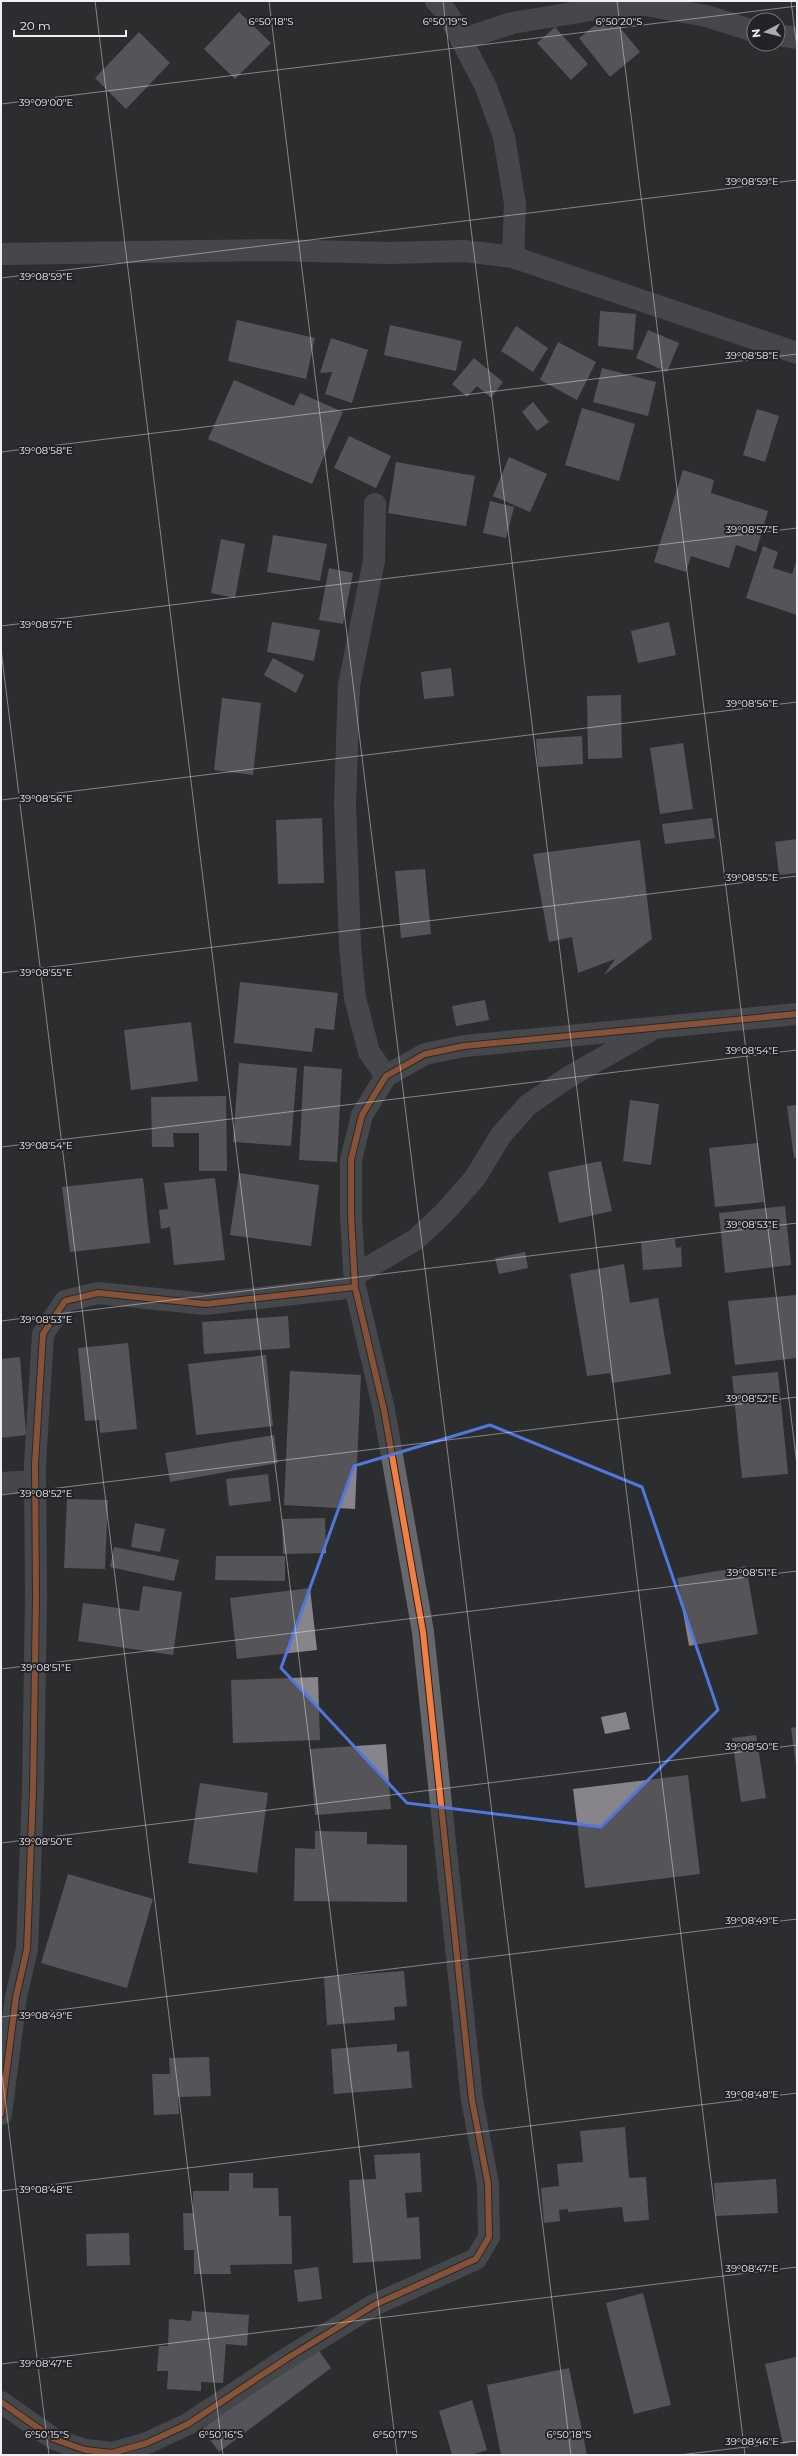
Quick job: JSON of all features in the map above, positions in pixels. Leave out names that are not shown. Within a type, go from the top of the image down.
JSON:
[{"type":"street","points":[[436,1],[448,14],[486,87],[504,138],[515,204],[513,257]]},
{"type":"street","points":[[461,40],[512,22],[592,10],[646,5],[706,16],[746,28]]},
{"type":"street","points":[[786,36],[797,38]]},
{"type":"street","points":[[1,254],[272,250],[389,253],[464,251],[513,257],[797,353]]},
{"type":"street","points":[[375,504],[374,560],[349,685],[344,804],[350,946],[355,998],[369,1052],[386,1076]]},
{"type":"street","points":[[1,2402],[54,2439],[85,2450],[112,2453],[147,2444],[188,2424],[286,2359],[374,2305],[476,2259],[489,2237],[488,2184],[472,2100],[423,1632],[384,1410],[355,1281],[351,1215],[351,1160],[362,1115],[386,1076],[425,1054],[464,1046],[797,1014]]},
{"type":"street","points":[[1,2114],[16,1997],[27,1942],[33,1791],[36,1598],[35,1481],[37,1418],[43,1334],[65,1301],[98,1293],[206,1304],[355,1281],[415,1240],[443,1214],[475,1178],[501,1135],[528,1105],[574,1074],[656,1028]]},
{"type":"street","points":[[1,1483],[35,1481]]},
{"type":"highlighted area","points":[[490,1425],[642,1487],[718,1710],[601,1827],[407,1803],[281,1668],[354,1466]]},
{"type":"building","points":[[239,12],[271,43],[235,79],[204,49]]},
{"type":"building","points":[[609,14],[640,52],[610,77],[579,38]]},
{"type":"building","points":[[555,27],[588,64],[571,80],[537,43]]},
{"type":"building","points":[[139,32],[170,63],[126,109],[95,78]]},
{"type":"building","points":[[600,311],[636,314],[633,350],[598,346]]},
{"type":"building","points":[[237,320],[315,338],[306,379],[228,361]]},
{"type":"building","points":[[390,325],[462,341],[456,371],[384,355]]},
{"type":"building","points":[[516,326],[548,348],[533,372],[501,351]]},
{"type":"building","points":[[648,330],[679,343],[667,372],[636,358]]},
{"type":"building","points":[[331,338],[368,350],[352,403],[325,394],[332,372],[320,373]]},
{"type":"building","points":[[558,342],[596,362],[577,400],[540,380]]},
{"type":"building","points":[[474,358],[503,382],[491,398],[477,386],[467,397],[452,384]]},
{"type":"building","points":[[602,368],[656,382],[648,416],[593,402]]},
{"type":"building","points":[[234,380],[294,406],[300,393],[343,412],[312,484],[208,439]]},
{"type":"building","points":[[533,402],[549,422],[537,431],[522,412]]},
{"type":"building","points":[[582,408],[635,424],[619,481],[565,465]]},
{"type":"building","points":[[757,409],[779,416],[765,462],[743,455]]},
{"type":"building","points":[[349,436],[391,456],[376,488],[334,468]]},
{"type":"building","points":[[509,457],[547,474],[530,512],[493,496]]},
{"type":"building","points":[[396,462],[475,476],[466,526],[388,513]]},
{"type":"building","points":[[683,470],[714,480],[711,493],[768,511],[756,552],[736,545],[729,568],[691,556],[686,572],[654,562]]},
{"type":"building","points":[[490,501],[514,507],[506,538],[483,533]]},
{"type":"building","points":[[273,535],[327,544],[320,581],[267,572]]},
{"type":"building","points":[[221,539],[245,544],[235,598],[211,593]]},
{"type":"building","points":[[763,546],[778,552],[773,568],[792,574],[797,560],[797,615],[746,598]]},
{"type":"building","points":[[329,568],[353,573],[343,624],[319,620]]},
{"type":"building","points":[[272,622],[320,630],[314,661],[267,652]]},
{"type":"building","points":[[669,622],[676,655],[638,663],[631,631]]},
{"type":"building","points":[[273,658],[304,675],[296,693],[264,675]]},
{"type":"building","points":[[451,668],[454,696],[424,699],[421,672]]},
{"type":"building","points":[[621,695],[622,758],[588,759],[587,696]]},
{"type":"building","points":[[222,698],[261,703],[253,775],[214,770]]},
{"type":"building","points":[[582,736],[583,764],[538,767],[536,739]]},
{"type":"building","points":[[683,743],[693,809],[660,814],[650,748]]},
{"type":"building","points":[[322,818],[324,883],[278,884],[276,820]]},
{"type":"building","points":[[712,818],[715,838],[665,844],[662,824]]},
{"type":"building","points":[[797,839],[797,873],[779,875],[775,842]]},
{"type":"building","points":[[640,840],[652,939],[604,975],[615,959],[578,973],[572,937],[549,942],[533,854]]},
{"type":"building","points":[[425,869],[431,934],[401,938],[395,871]]},
{"type":"building","points":[[240,982],[338,993],[334,1030],[315,1028],[312,1052],[234,1043]]},
{"type":"building","points":[[485,1000],[489,1020],[456,1026],[452,1006]]},
{"type":"building","points":[[191,1022],[198,1081],[131,1090],[124,1030]]},
{"type":"building","points":[[239,1063],[297,1068],[291,1146],[233,1142]]},
{"type":"building","points":[[304,1066],[342,1069],[337,1162],[299,1160]]},
{"type":"building","points":[[226,1096],[227,1171],[199,1171],[199,1133],[173,1133],[174,1147],[152,1147],[151,1097]]},
{"type":"building","points":[[630,1100],[659,1104],[651,1165],[623,1161]]},
{"type":"building","points":[[797,1105],[797,1157],[794,1158],[787,1106]]},
{"type":"building","points":[[758,1143],[764,1202],[715,1207],[709,1148]]},
{"type":"building","points":[[601,1161],[612,1211],[559,1223],[548,1172]]},
{"type":"building","points":[[239,1173],[319,1185],[311,1246],[230,1235]]},
{"type":"building","points":[[143,1178],[150,1243],[70,1252],[62,1187]]},
{"type":"building","points":[[215,1178],[225,1260],[174,1265],[170,1227],[161,1229],[159,1210],[168,1209],[164,1183]]},
{"type":"building","points":[[785,1206],[791,1265],[725,1273],[719,1213]]},
{"type":"building","points":[[675,1239],[676,1248],[681,1247],[682,1267],[643,1270],[641,1242]]},
{"type":"building","points":[[525,1252],[528,1268],[499,1274],[495,1258]]},
{"type":"building","points":[[624,1264],[630,1303],[658,1298],[671,1374],[612,1383],[610,1373],[587,1376],[570,1274]]},
{"type":"building","points":[[796,1295],[797,1358],[735,1365],[728,1301]]},
{"type":"building","points":[[288,1316],[290,1348],[204,1354],[202,1322]]},
{"type":"building","points":[[128,1343],[137,1429],[100,1433],[99,1420],[85,1421],[78,1348]]},
{"type":"building","points":[[266,1355],[273,1426],[196,1435],[188,1364]]},
{"type":"building","points":[[20,1357],[26,1435],[1,1438],[1,1359]]},
{"type":"building","points":[[290,1371],[361,1375],[355,1509],[284,1505]]},
{"type":"building","points":[[778,1372],[788,1474],[742,1478],[732,1376]]},
{"type":"building","points":[[274,1435],[278,1463],[170,1482],[165,1453]]},
{"type":"building","points":[[268,1474],[271,1501],[229,1506],[226,1479]]},
{"type":"building","points":[[67,1499],[108,1500],[105,1569],[64,1568]]},
{"type":"building","points":[[325,1518],[326,1553],[283,1554],[282,1519]]},
{"type":"building","points":[[135,1523],[165,1529],[160,1552],[131,1547]]},
{"type":"building","points":[[114,1547],[179,1560],[174,1581],[110,1567]]},
{"type":"building","points":[[216,1556],[285,1556],[285,1581],[215,1580]]},
{"type":"building","points":[[746,1566],[758,1634],[689,1646],[677,1578]]},
{"type":"building","points":[[143,1586],[182,1592],[173,1655],[78,1641],[83,1603],[139,1611]]},
{"type":"building","points":[[310,1588],[317,1650],[237,1659],[230,1598]]},
{"type":"building","points":[[318,1677],[320,1740],[233,1743],[231,1680]]},
{"type":"building","points":[[626,1712],[630,1729],[605,1734],[601,1717]]},
{"type":"building","points":[[797,1727],[797,1764],[796,1765],[791,1728]]},
{"type":"building","points":[[756,1735],[766,1798],[741,1802],[732,1738]]},
{"type":"building","points":[[386,1744],[391,1809],[315,1815],[310,1749]]},
{"type":"building","points":[[688,1775],[700,1874],[585,1888],[573,1789]]},
{"type":"building","points":[[200,1783],[268,1793],[257,1873],[188,1863]]},
{"type":"building","points":[[315,1831],[367,1832],[367,1844],[407,1845],[407,1902],[294,1901],[295,1848],[315,1849]]},
{"type":"building","points":[[68,1874],[153,1899],[127,1988],[41,1963]]},
{"type":"building","points":[[404,1971],[407,2006],[394,2007],[395,2020],[327,2025],[324,1977]]},
{"type":"building","points":[[397,2044],[397,2052],[409,2051],[412,2088],[334,2094],[331,2049]]},
{"type":"building","points":[[209,2057],[211,2096],[178,2097],[179,2114],[154,2115],[152,2074],[170,2074],[169,2058]]},
{"type":"building","points":[[625,2127],[629,2178],[646,2177],[649,2220],[624,2222],[622,2207],[568,2212],[568,2209],[559,2210],[560,2221],[544,2223],[541,2188],[559,2186],[557,2164],[583,2162],[580,2131]]},
{"type":"building","points":[[420,2153],[422,2192],[405,2193],[407,2218],[419,2217],[421,2259],[353,2263],[349,2180],[376,2179],[374,2155]]},
{"type":"building","points":[[229,2173],[253,2173],[253,2188],[278,2188],[279,2216],[291,2216],[292,2264],[230,2265],[231,2274],[194,2274],[194,2250],[184,2250],[183,2213],[193,2213],[193,2191],[229,2191]]},
{"type":"building","points":[[776,2179],[778,2213],[716,2216],[714,2183]]},
{"type":"building","points":[[129,2233],[130,2265],[87,2266],[86,2234]]},
{"type":"building","points":[[318,2267],[322,2299],[298,2302],[294,2270]]},
{"type":"building","points":[[643,2293],[671,2405],[634,2414],[606,2303]]},
{"type":"building","points":[[192,2311],[249,2315],[247,2346],[226,2344],[223,2383],[201,2382],[201,2391],[167,2389],[168,2371],[157,2371],[159,2346],[168,2346],[169,2319],[191,2321]]},
{"type":"building","points":[[315,2345],[331,2368],[219,2452],[202,2429]]},
{"type":"building","points":[[796,2357],[797,2440],[783,2444],[765,2364]]},
{"type":"building","points":[[569,2368],[587,2455],[501,2455],[487,2385]]},
{"type":"building","points":[[472,2400],[487,2450],[471,2455],[452,2455],[439,2411]]},
{"type":"cycle path","points":[[1,2402],[54,2439],[85,2450],[112,2453],[147,2443],[188,2424],[286,2359],[374,2305],[476,2259],[489,2237],[488,2184],[472,2100],[423,1632],[384,1410],[355,1287],[351,1215],[351,1160],[362,1115],[386,1076],[425,1054],[464,1046],[797,1014]]},
{"type":"cycle path","points":[[1,2114],[16,1997],[27,1949],[33,1791],[36,1598],[35,1464],[43,1334],[65,1301],[98,1293],[206,1304],[355,1287]]}]
